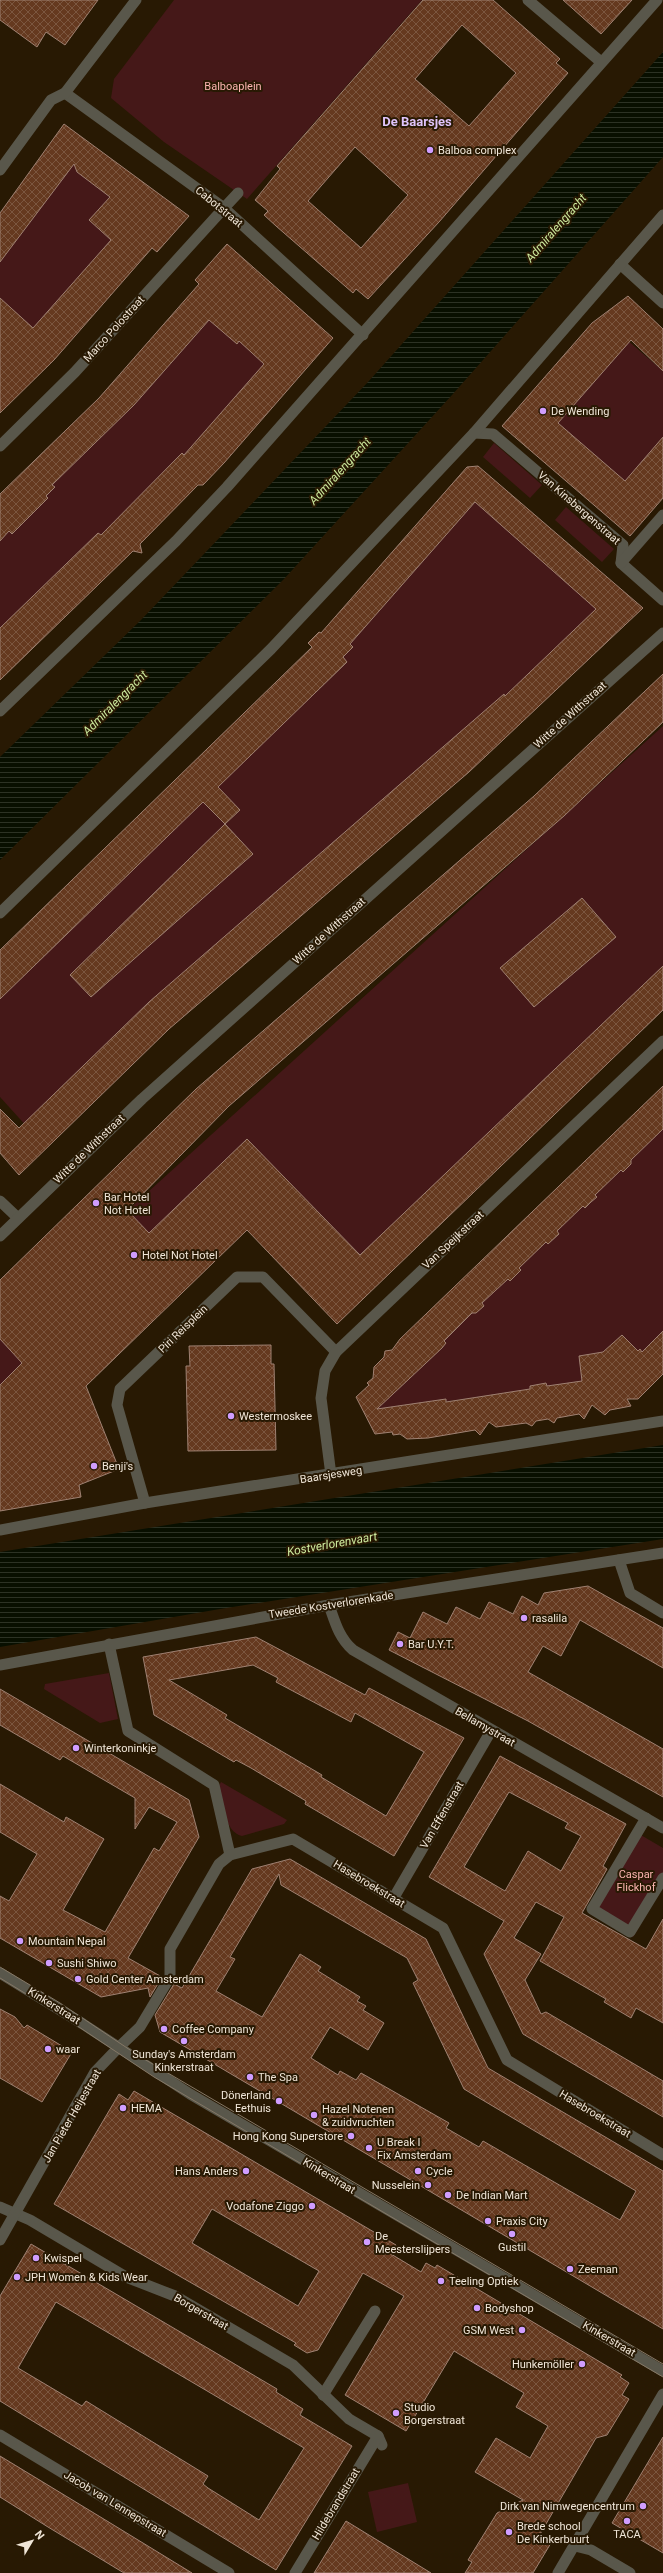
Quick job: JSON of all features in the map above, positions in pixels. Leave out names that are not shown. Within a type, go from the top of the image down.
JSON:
[{"type":"street","points":[[0,170],[51,100],[65,93],[136,0]]},
{"type":"street","points":[[528,0],[601,62]]},
{"type":"street","points":[[0,711],[176,541],[363,335],[657,0]]},
{"type":"street","name":"Cabotstraat","points":[[65,93],[224,208],[363,335]]},
{"type":"street","points":[[224,208],[238,193]]},
{"type":"street","name":"Marco Polostraat","points":[[0,446],[75,372],[224,208]]},
{"type":"street","points":[[0,913],[271,649],[474,433],[663,215]]},
{"type":"street","points":[[620,264],[663,303]]},
{"type":"street","name":"Van Kinsbergenstraat","points":[[474,433],[493,434],[623,545],[621,563]]},
{"type":"street","points":[[663,515],[621,563],[663,600]]},
{"type":"street","name":"Witte de Withstraat","points":[[0,1236],[142,1099],[663,632]]},
{"type":"street","name":"Van Speijkstraat","points":[[331,1475],[321,1398],[325,1371],[336,1352],[663,1041]]},
{"type":"street","points":[[0,1201],[18,1218]]},
{"type":"street","name":"Piri Reisplein","points":[[145,1503],[117,1405],[120,1389],[237,1277],[263,1277],[336,1352]]},
{"type":"street","name":"Baarsjesweg","points":[[0,1530],[145,1503],[331,1475],[663,1421]]},
{"type":"street","name":"Tweede Kostverlorenkade","points":[[0,1664],[329,1605],[663,1553]]},
{"type":"street","points":[[619,1560],[630,1593],[663,1613]]},
{"type":"street","name":"Bellamystraat","points":[[329,1605],[344,1643],[353,1650],[491,1731],[663,1828]]},
{"type":"street","points":[[110,1644],[128,1731],[214,1785],[230,1855]]},
{"type":"street","name":"Van Effenstraat","points":[[393,1899],[491,1731]]},
{"type":"street","points":[[646,1818],[592,1909],[630,1932],[663,1878]]},
{"type":"street","name":"Hasebroekstraat","points":[[230,1855],[293,1839],[443,1928],[507,2060],[663,2155]]},
{"type":"street","name":"Jan Pieter Heijestraat","points":[[0,2240],[95,2072],[140,2027],[170,1976],[170,1949],[219,1864],[230,1855]]},
{"type":"street","name":"Kinkerstraat","points":[[0,1973],[190,2094],[663,2371]]},
{"type":"street","name":"Borgerstraat","points":[[0,2207],[16,2213],[126,2277],[175,2296],[293,2365],[349,2419],[380,2441]]},
{"type":"street","points":[[323,2395],[375,2311]]},
{"type":"street","points":[[558,2573],[663,2394]]},
{"type":"street","name":"Jacob van Lennepstraat","points":[[0,2435],[229,2573]]},
{"type":"street","name":"Hildebrandstraat","points":[[295,2573],[380,2441]]},
{"type":"street","points":[[575,2546],[591,2550],[630,2573]]},
{"type":"green space","name":"Balboaplein","points":[[174,0],[422,0],[247,199],[164,142],[111,98],[114,79]]},
{"type":"green space","points":[[71,162],[160,214],[0,391],[0,255]]},
{"type":"green space","points":[[231,277],[307,345],[0,661],[0,520]]},
{"type":"green space","points":[[620,334],[663,371],[663,451],[626,496],[535,428]]},
{"type":"green space","points":[[494,443],[542,485],[530,498],[483,457]]},
{"type":"green space","points":[[478,495],[605,615],[29,1129],[0,1097],[0,980]]},
{"type":"green space","points":[[566,507],[614,549],[602,562],[555,520]]},
{"type":"green space","points":[[663,726],[663,981],[357,1278],[239,1205],[0,1477],[0,1326]]},
{"type":"green space","points":[[663,1125],[663,1336],[619,1381],[373,1410]]},
{"type":"green space","points":[[109,1673],[118,1719],[100,1723],[44,1689],[45,1684]]},
{"type":"green space","points":[[221,1782],[287,1820],[284,1824],[242,1836],[236,1833],[231,1829],[225,1816],[219,1786]]},
{"type":"green space","name":"Caspar Flickhof","points":[[634,1831],[663,1848],[663,1886],[633,1937],[587,1910]]},
{"type":"green space","points":[[408,2483],[417,2522],[377,2532],[368,2492]]},
{"type":"water","name":"Admiralengracht","points":[[663,52],[663,157],[452,395],[284,579],[0,860],[0,757],[141,620],[368,382]]},
{"type":"water","name":"Kostverlorenvaart","points":[[663,1445],[663,1539],[220,1609],[0,1647],[0,1552]]},
{"type":"building","points":[[0,0],[98,0],[65,45],[46,32],[37,47],[0,20]]},
{"type":"building","name":"Balboa complex","points":[[423,0],[493,0],[560,59],[556,63],[568,73],[439,222],[368,299],[356,289],[353,293],[264,215],[268,211],[255,200],[280,169],[277,166]],"holes":[[[462,25],[516,73],[469,126],[415,79]],[[355,147],[408,195],[361,248],[308,201]]]},
{"type":"building","points":[[563,0],[632,0],[601,34]]},
{"type":"building","points":[[64,124],[189,216],[157,252],[152,248],[54,360],[0,413],[0,298],[33,328],[111,240],[89,220],[110,197],[77,172],[74,164],[0,262],[0,213]]},
{"type":"building","points":[[227,244],[333,338],[224,463],[203,485],[198,485],[140,544],[142,553],[133,551],[0,680],[0,628],[98,533],[101,535],[182,453],[184,455],[264,364],[239,341],[237,344],[209,320],[134,405],[52,485],[55,487],[46,496],[48,498],[12,534],[9,531],[0,541],[0,494],[99,398],[199,284],[195,280]]},
{"type":"building","name":"De Wending","points":[[628,296],[663,329],[663,371],[631,340],[558,423],[625,481],[663,437],[663,498],[630,536],[502,426],[592,323]]},
{"type":"building","points":[[478,466],[643,608],[469,772],[169,1029],[19,1175],[0,1153],[0,1109],[19,1128],[149,1002],[504,694],[505,696],[596,609],[475,502],[350,644],[353,647],[343,657],[347,662],[218,787],[240,810],[225,824],[203,802],[0,999],[0,950],[312,647],[308,643],[319,632],[321,633],[467,467]]},
{"type":"building","points":[[663,674],[663,722],[564,816],[229,1106],[127,1210],[149,1233],[247,1139],[360,1255],[663,966],[663,1010],[337,1324],[247,1230],[86,1386],[119,1469],[79,1485],[81,1497],[0,1511],[0,1385],[22,1363],[0,1339],[0,1280],[196,1089],[534,796]]},
{"type":"building","points":[[225,824],[253,854],[91,997],[70,975]]},
{"type":"building","points":[[582,898],[616,937],[534,1007],[500,968]]},
{"type":"building","points":[[663,1086],[663,1129],[631,1160],[631,1164],[623,1172],[621,1170],[595,1195],[597,1197],[585,1208],[583,1206],[557,1231],[559,1234],[548,1244],[546,1242],[519,1268],[521,1270],[510,1281],[508,1279],[482,1303],[484,1306],[476,1313],[472,1313],[444,1341],[446,1343],[442,1348],[377,1409],[446,1399],[446,1402],[530,1389],[530,1386],[546,1383],[547,1386],[582,1381],[579,1356],[603,1352],[622,1335],[638,1351],[640,1349],[642,1352],[663,1331],[663,1374],[638,1399],[627,1399],[631,1406],[610,1410],[605,1415],[592,1405],[584,1419],[579,1414],[557,1418],[554,1423],[548,1419],[536,1421],[532,1426],[526,1423],[496,1427],[489,1422],[480,1435],[475,1430],[428,1438],[407,1439],[400,1434],[393,1435],[392,1432],[375,1434],[356,1397],[369,1385],[367,1383],[373,1378],[374,1367],[384,1357],[385,1351],[392,1350],[400,1339]]},
{"type":"building","name":"Westermoskee","points":[[271,1345],[271,1364],[274,1364],[276,1450],[188,1451],[186,1366],[190,1366],[189,1346]]},
{"type":"building","points":[[588,1586],[663,1628],[663,1668],[580,1620],[561,1656],[543,1646],[528,1672],[663,1749],[663,1797],[528,1721],[389,1650],[398,1632],[410,1638],[423,1612],[447,1624],[456,1607],[480,1619],[489,1602],[513,1614],[522,1596],[538,1605],[544,1593]]},
{"type":"building","points":[[256,1637],[365,1695],[369,1688],[464,1738],[394,1856],[305,1804],[306,1801],[251,1768],[236,1760],[234,1762],[154,1715],[143,1657]],"holes":[[[253,1665],[278,1678],[276,1682],[351,1722],[355,1713],[424,1752],[386,1816],[321,1777],[322,1775],[225,1718],[227,1715],[169,1680]]]},
{"type":"building","points":[[0,1689],[189,1800],[199,1837],[128,1958],[162,1977],[150,1997],[148,1988],[101,1997],[0,1938],[0,1896],[9,1901],[37,1854],[0,1832],[0,1784],[64,1822],[66,1817],[104,1839],[63,1910],[105,1932],[154,1848],[159,1851],[177,1822],[149,1807],[135,1829],[135,1798],[63,1756],[60,1760],[0,1725]]},
{"type":"building","points":[[500,1756],[626,1824],[603,1866],[607,1869],[582,1913],[646,1949],[663,1919],[663,2023],[636,2008],[631,2018],[604,2002],[606,1999],[540,1961],[564,1917],[536,1902],[514,1938],[541,1954],[525,1980],[541,2014],[546,2012],[663,2081],[663,2117],[523,2034],[484,1954],[504,1921],[429,1877]],"holes":[[[509,1792],[568,1823],[565,1828],[581,1836],[561,1871],[528,1851],[505,1891],[464,1867]]]},
{"type":"building","points":[[290,1859],[426,1939],[488,2068],[663,2171],[663,2329],[160,2032],[155,2015],[174,1984],[182,1988],[252,1869]],"holes":[[[279,1874],[281,1885],[407,1958],[418,1980],[413,1983],[464,2089],[636,2191],[620,2220],[483,2141],[479,2147],[446,2128],[449,2123],[361,2073],[356,2080],[340,2071],[338,2075],[311,2058],[330,2027],[368,2050],[384,2023],[363,2010],[366,2006],[357,2001],[360,1997],[318,1971],[321,1967],[300,1954],[262,2017],[216,1991],[235,1959],[230,1957]]]},
{"type":"building","points":[[0,2009],[15,2017],[24,2028],[27,2025],[72,2052],[42,2102],[0,2078]]},
{"type":"building","points":[[134,2091],[396,2245],[391,2254],[421,2272],[426,2263],[435,2268],[437,2265],[622,2375],[620,2377],[629,2383],[622,2395],[629,2399],[607,2435],[596,2438],[539,2536],[551,2543],[533,2573],[465,2573],[472,2562],[468,2560],[497,2513],[523,2500],[475,2472],[496,2438],[530,2458],[548,2426],[516,2407],[524,2393],[454,2351],[406,2431],[345,2395],[404,2296],[363,2273],[318,2350],[307,2353],[294,2345],[296,2343],[54,2204],[119,2094],[128,2100]],"holes":[[[212,2209],[319,2271],[298,2306],[192,2243]]]},
{"type":"building","points":[[31,2244],[277,2389],[276,2392],[303,2409],[300,2415],[352,2446],[276,2570],[0,2401],[0,2296]],"holes":[[[56,2302],[304,2448],[259,2520],[203,2484],[208,2476],[86,2401],[82,2406],[18,2368]]]},
{"type":"building","name":"Dirk van Nimwegencentrum","points":[[663,2437],[663,2553],[612,2523]]},
{"type":"building","points":[[0,2456],[192,2573],[124,2573],[48,2527],[0,2497]]},
{"type":"building","points":[[346,2521],[431,2573],[314,2573]]},
{"type":"tram line","points":[[0,1967],[60,2003],[139,2056],[663,2364]]},
{"type":"tram line","points":[[0,1978],[64,2017],[154,2077],[663,2377]]},
{"type":"place","name":"Balboa complex","points":[[430,150]]},
{"type":"place","name":"De Wending","points":[[543,411]]},
{"type":"place","name":"Bar Hotel Not Hotel","points":[[96,1203]]},
{"type":"place","name":"Hotel Not Hotel","points":[[134,1255]]},
{"type":"place","name":"Westermoskee","points":[[231,1416]]},
{"type":"place","name":"Benji's","points":[[94,1466]]},
{"type":"place","name":"rasalila","points":[[524,1618]]},
{"type":"place","name":"Bar U.Y.T.","points":[[400,1644]]},
{"type":"place","name":"Winterkoninkje","points":[[76,1748]]},
{"type":"place","name":"Mountain Nepal","points":[[20,1941]]},
{"type":"place","name":"Sushi Shiwo","points":[[49,1963]]},
{"type":"place","name":"Gold Center Amsterdam","points":[[78,1979]]},
{"type":"place","name":"Coffee Company","points":[[164,2029]]},
{"type":"place","name":"Sunday's Amsterdam Kinkerstraat","points":[[184,2041]]},
{"type":"place","name":"waar","points":[[48,2049]]},
{"type":"place","name":"The Spa","points":[[250,2077]]},
{"type":"place","name":"Dönerland Eethuis","points":[[279,2101]]},
{"type":"place","name":"HEMA","points":[[123,2108]]},
{"type":"place","name":"Hazel Notenen & zuidvruchten","points":[[314,2115]]},
{"type":"place","name":"Hong Kong Superstore","points":[[351,2136]]},
{"type":"place","name":"U Break I Fix Amsterdam","points":[[369,2148]]},
{"type":"place","name":"Hans Anders","points":[[246,2171]]},
{"type":"place","name":"Cycle","points":[[418,2171]]},
{"type":"place","name":"Nusselein","points":[[428,2185]]},
{"type":"place","name":"De Indian Mart","points":[[448,2195]]},
{"type":"place","name":"Vodafone Ziggo","points":[[312,2206]]},
{"type":"place","name":"Praxis City","points":[[488,2221]]},
{"type":"place","name":"Gustil","points":[[512,2234]]},
{"type":"place","name":"De Meesterslijpers","points":[[367,2242]]},
{"type":"place","name":"Kwispel","points":[[36,2258]]},
{"type":"place","name":"Zeeman","points":[[570,2269]]},
{"type":"place","name":"JPH Women & Kids Wear","points":[[17,2277]]},
{"type":"place","name":"Teeling Optiek","points":[[441,2281]]},
{"type":"place","name":"Bodyshop","points":[[477,2308]]},
{"type":"place","name":"GSM West","points":[[522,2330]]},
{"type":"place","name":"Hunkemöller","points":[[582,2364]]},
{"type":"place","name":"Studio Borgerstraat","points":[[396,2413]]},
{"type":"place","name":"Dirk van Nimwegencentrum","points":[[643,2506]]},
{"type":"place","name":"TACA","points":[[627,2521]]},
{"type":"place","name":"Brede school De Kinkerbuurt","points":[[509,2532]]},
{"type":"district","name":"De Baarsjes","points":[[417,121]]}]
